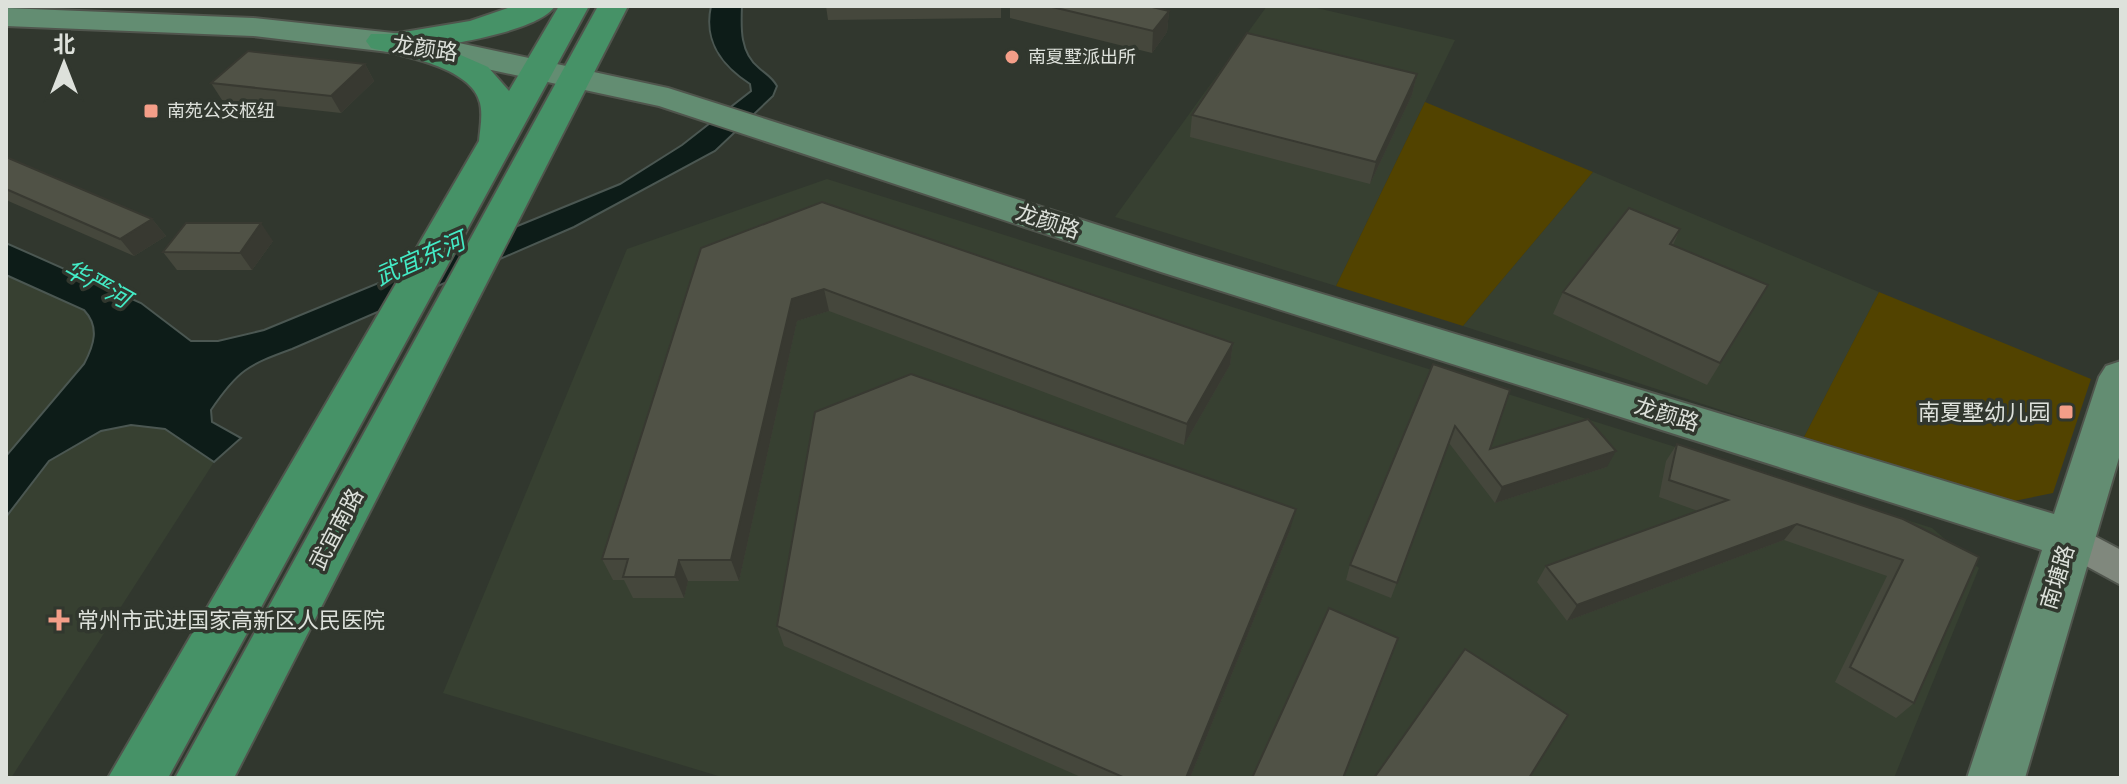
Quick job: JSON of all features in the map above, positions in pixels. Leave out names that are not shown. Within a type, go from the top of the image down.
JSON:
[{"type":"main road","points":[[382,41],[454,36],[493,26],[540,6]]},
{"type":"main road","name":"武宜南路","points":[[204,778],[450,268],[497,142],[574,6]]},
{"type":"main road","points":[[137,778],[391,326],[450,268],[495,230],[613,6]]},
{"type":"main road","points":[[382,41],[447,58],[483,77],[498,101],[497,142]]},
{"type":"street","name":"龙颜路","points":[[6,17],[253,27],[382,41],[575,76],[700,108],[1175,263],[2068,538]]},
{"type":"street","name":"南塘路","points":[[1996,778],[2068,538],[2121,377]]},
{"type":"street","points":[[2068,538],[2121,569]]},
{"type":"shaded area","points":[[1267,6],[1308,6],[1455,40],[1336,286],[1115,217]]},
{"type":"shaded area","points":[[1425,102],[1593,172],[1463,326],[1336,286]]},
{"type":"shaded area","points":[[1593,172],[1879,292],[1804,437],[1463,326]]},
{"type":"shaded area","points":[[827,179],[1932,528],[1979,568],[1894,778],[725,778],[443,693],[627,249]]},
{"type":"shaded area","name":"常州市武进国家高新区人民医院","points":[[6,275],[84,310],[165,429],[214,462],[11,778],[6,778]]},
{"type":"shaded area","points":[[1879,292],[2091,379],[2053,493],[2014,501],[1804,437]]},
{"type":"water","name":"华严河","points":[[711,6],[742,6],[742,31],[748,55],[777,86],[773,96],[715,151],[574,227],[245,370],[211,410],[212,422],[241,438],[214,462],[165,429],[131,425],[101,431],[49,461],[6,517],[6,456],[84,364],[94,330],[84,310],[6,275],[6,243],[141,303],[191,341],[218,341],[264,330],[620,184],[682,145],[751,91],[750,84],[723,61],[712,42]]},
{"type":"building","points":[[1048,6],[1148,6],[1169,11],[1153,31]]},
{"type":"building","points":[[1247,33],[1417,74],[1376,162],[1192,115]]},
{"type":"building","points":[[248,51],[365,64],[331,96],[211,83]]},
{"type":"building","points":[[6,157],[152,219],[120,239],[6,189]]},
{"type":"building","points":[[822,202],[1233,343],[1187,424],[824,289],[792,299],[731,560],[679,560],[675,577],[623,577],[628,559],[602,559],[701,248]]},
{"type":"building","points":[[1629,208],[1680,229],[1670,244],[1768,285],[1720,363],[1563,292]]},
{"type":"building","points":[[186,223],[261,223],[240,253],[163,252]]},
{"type":"building","points":[[1433,364],[1510,390],[1490,449],[1588,419],[1616,451],[1502,487],[1455,426],[1397,583],[1350,565]]},
{"type":"building","points":[[911,374],[1296,509],[1186,778],[1125,778],[777,626],[815,412]]},
{"type":"building","points":[[1677,444],[1903,519],[1979,557],[1914,703],[1850,667],[1903,560],[1797,524],[1577,605],[1546,566],[1728,500],[1669,480]]},
{"type":"building","points":[[1329,608],[1398,638],[1343,778],[1252,778]]},
{"type":"building","points":[[1465,649],[1568,715],[1529,778],[1374,778]]},
{"type":"place","name":"南夏墅派出所","points":[[1012,57]]},
{"type":"place","name":"南苑公交枢纽","points":[[151,111]]},
{"type":"place","name":"南夏墅幼儿园","points":[[2066,412]]},
{"type":"place","name":"常州市武进国家高新区人民医院","points":[[59,620]]},
{"type":"water label","name":"武宜东河","points":[[420,259]]}]
